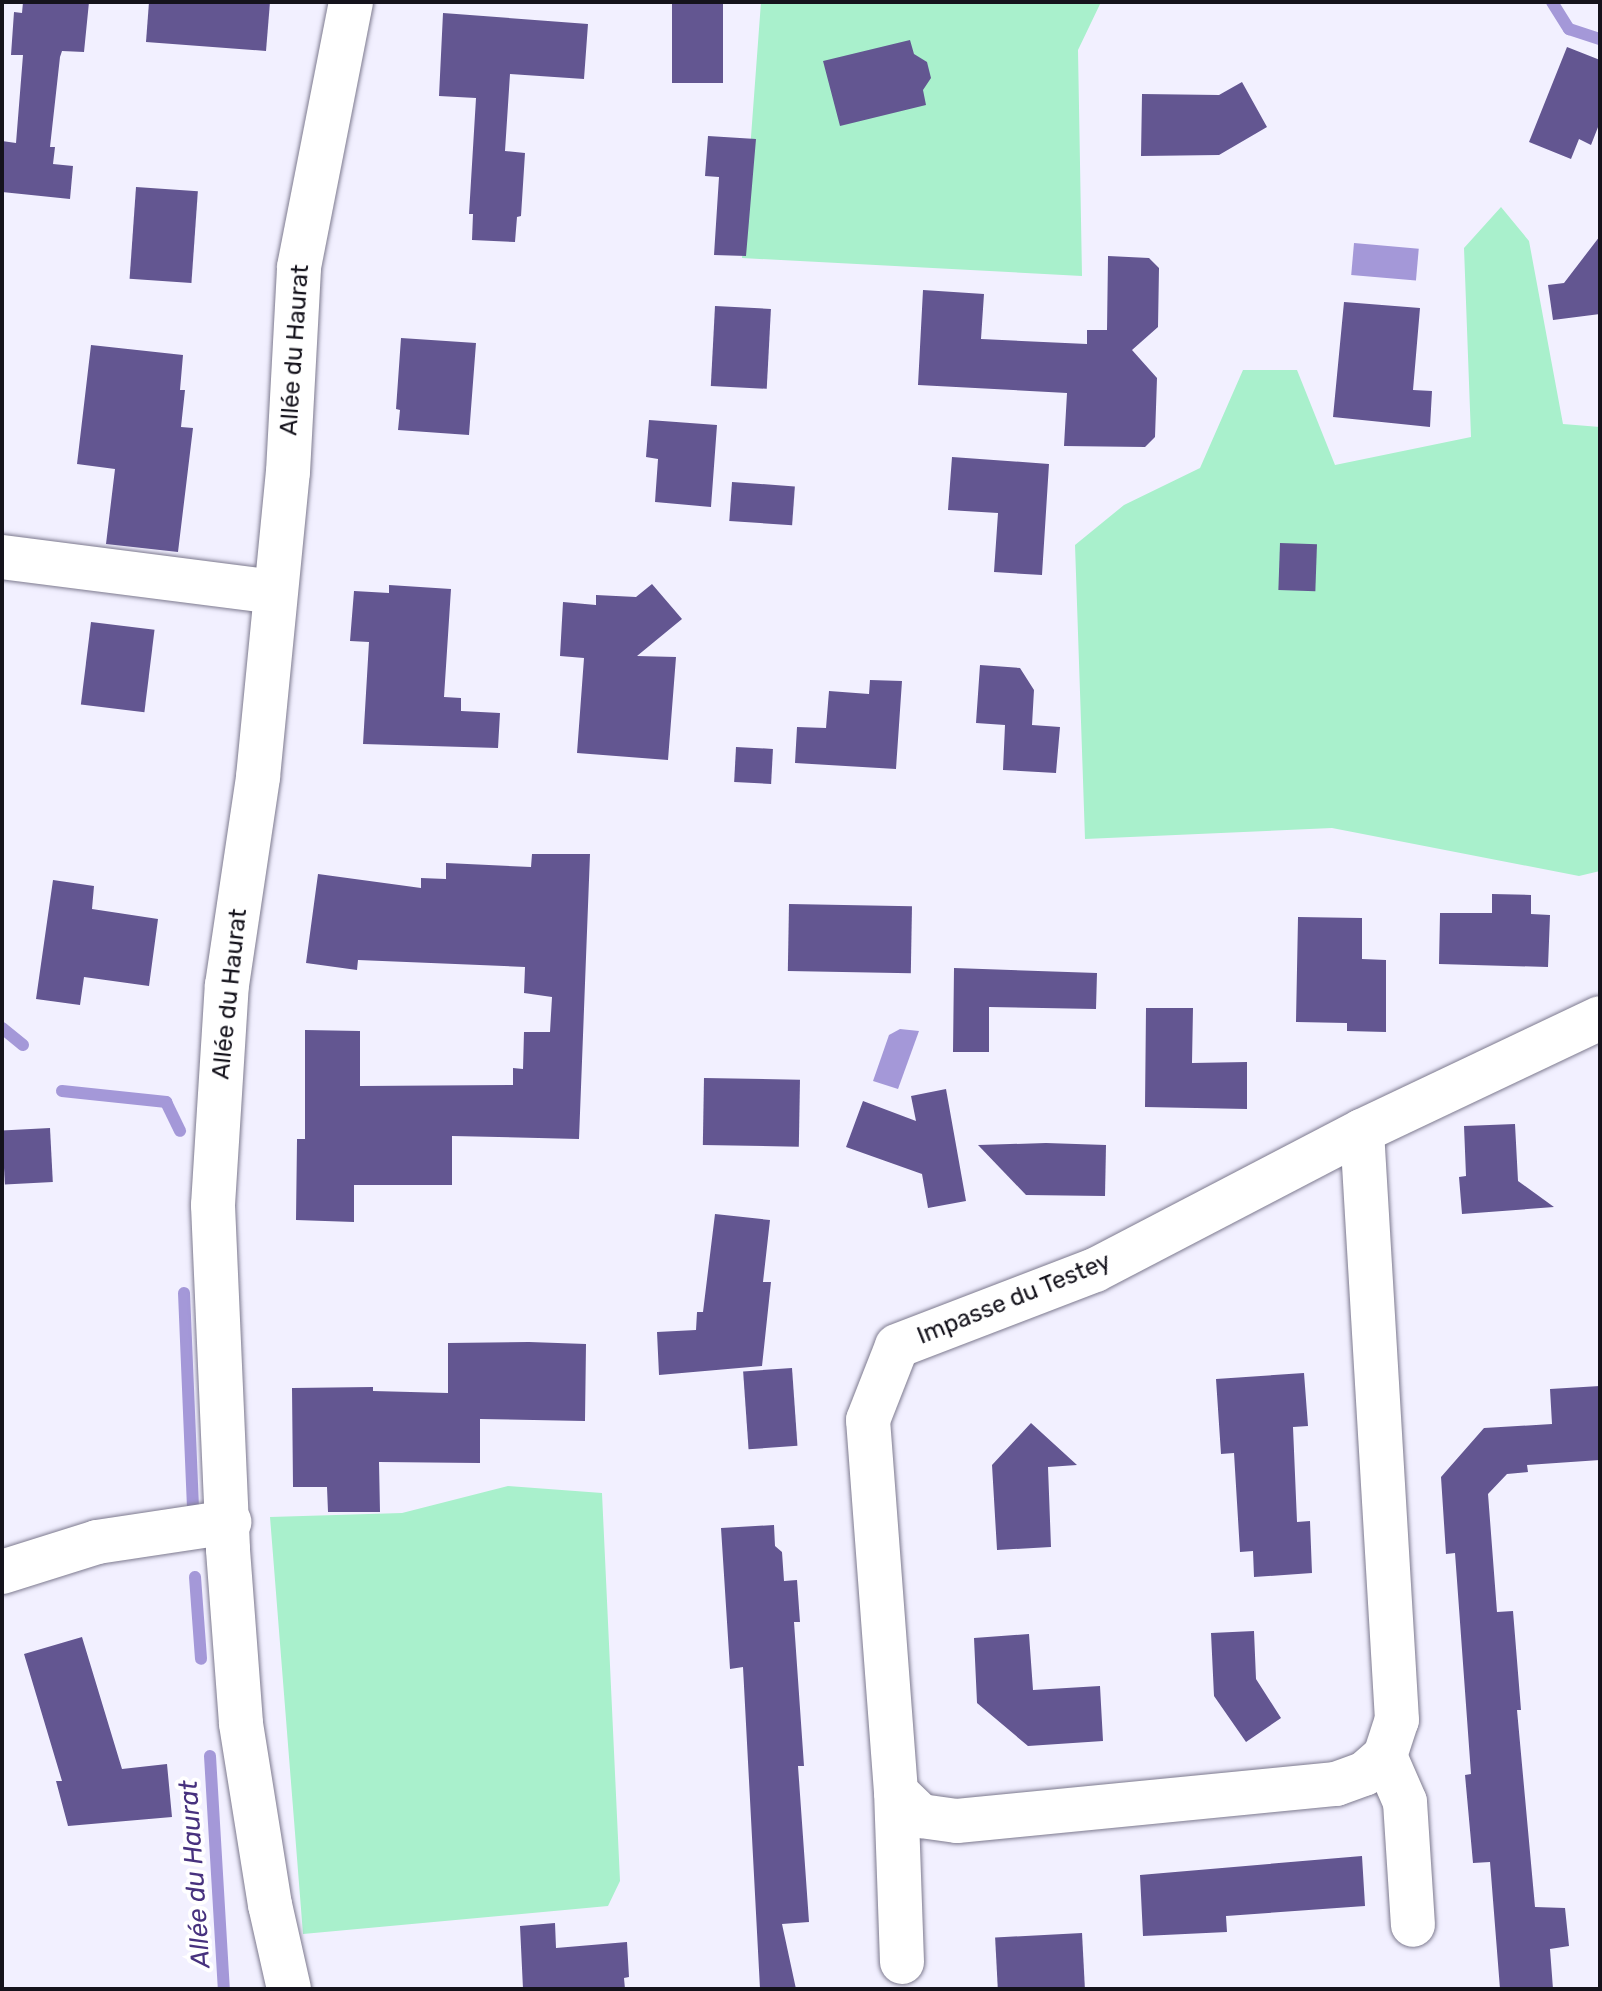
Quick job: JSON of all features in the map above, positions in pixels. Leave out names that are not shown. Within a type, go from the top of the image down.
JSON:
[{"type":"street","name":"Allée du Haurat","points":[[289,1989],[270,1905],[241,1723],[213,1205],[227,985],[258,777],[288,472],[299,267],[351,2]]},
{"type":"street","points":[[2,557],[275,592]]},
{"type":"street","name":"Impasse du Testey","points":[[902,1962],[896,1792],[868,1420],[897,1346],[1095,1270],[1362,1131],[1600,1018]]},
{"type":"street","points":[[896,1792],[921,1816],[957,1821],[1336,1784],[1364,1774],[1385,1756],[1397,1720],[1362,1131]]},
{"type":"street","points":[[2,1572],[97,1542],[229,1522]]},
{"type":"street","points":[[1385,1756],[1405,1802],[1413,1925]]},
{"type":"green space","points":[[761,2],[1101,2],[1078,50],[1082,276],[742,258]]},
{"type":"green space","points":[[1501,207],[1529,241],[1563,424],[1600,427],[1600,871],[1579,876],[1332,828],[1085,839],[1075,545],[1124,505],[1200,468],[1243,370],[1297,370],[1335,465],[1471,437],[1464,248]]},
{"type":"green space","points":[[508,1486],[602,1493],[620,1881],[608,1906],[303,1934],[270,1517],[402,1513]]},
{"type":"shaded area","points":[[1354,243],[1419,249],[1416,281],[1351,275]]},
{"type":"shaded area","points":[[900,1029],[919,1031],[898,1089],[873,1081],[889,1035]]},
{"type":"building","points":[[23,2],[89,2],[84,52],[62,51],[60,57],[50,147],[55,147],[53,164],[73,166],[70,199],[2,192],[2,141],[16,143],[23,55],[11,55],[14,12],[22,13]]},
{"type":"building","points":[[149,2],[270,2],[266,51],[146,42]]},
{"type":"building","points":[[672,2],[723,2],[723,83],[672,83]]},
{"type":"building","points":[[443,13],[588,24],[584,79],[510,74],[505,151],[525,153],[521,216],[517,217],[515,242],[472,240],[473,214],[469,214],[476,98],[439,96]]},
{"type":"building","points":[[910,40],[914,54],[927,62],[931,78],[923,90],[926,105],[840,126],[823,61]]},
{"type":"building","points":[[1567,47],[1600,60],[1600,122],[1591,145],[1579,139],[1571,159],[1529,142]]},
{"type":"building","points":[[1242,82],[1267,127],[1219,155],[1141,156],[1142,94],[1219,95]]},
{"type":"building","points":[[708,136],[756,139],[746,256],[714,255],[719,177],[705,176]]},
{"type":"building","points":[[136,187],[198,191],[191,283],[130,279]]},
{"type":"building","points":[[1600,236],[1600,314],[1553,320],[1548,285],[1564,283]]},
{"type":"building","points":[[1108,256],[1149,258],[1159,268],[1158,327],[1132,350],[1157,378],[1155,437],[1145,447],[1064,446],[1067,393],[918,385],[923,290],[984,294],[981,339],[1087,344],[1087,330],[1107,330]]},
{"type":"building","points":[[1344,302],[1420,308],[1413,390],[1432,391],[1430,427],[1333,417]]},
{"type":"building","points":[[715,306],[771,309],[767,389],[711,386]]},
{"type":"building","points":[[401,338],[476,343],[469,435],[398,430],[400,410],[396,409]]},
{"type":"building","points":[[91,345],[183,355],[180,390],[185,390],[181,427],[193,428],[178,552],[106,544],[115,469],[77,464]]},
{"type":"building","points":[[649,420],[717,425],[711,507],[655,502],[658,459],[646,457]]},
{"type":"building","points":[[952,457],[1049,464],[1042,575],[994,572],[998,513],[948,510]]},
{"type":"building","points":[[732,482],[795,486],[792,525],[729,521]]},
{"type":"building","points":[[1280,543],[1317,544],[1315,591],[1278,590]]},
{"type":"building","points":[[652,584],[682,619],[637,656],[676,657],[668,760],[577,753],[584,658],[560,656],[563,602],[596,605],[596,595],[636,597]]},
{"type":"building","points":[[389,585],[451,589],[444,697],[461,698],[461,711],[500,713],[498,748],[363,744],[369,642],[350,641],[354,591],[389,593]]},
{"type":"building","points":[[91,622],[155,630],[144,712],[81,704]]},
{"type":"building","points":[[980,665],[1020,668],[1034,690],[1032,725],[1060,727],[1056,773],[1003,770],[1005,725],[976,723]]},
{"type":"building","points":[[870,680],[902,681],[896,769],[795,763],[797,727],[826,728],[829,691],[869,694]]},
{"type":"building","points":[[736,747],[773,749],[771,784],[734,782]]},
{"type":"building","points":[[532,854],[590,854],[579,1139],[452,1136],[452,1185],[354,1185],[354,1222],[296,1220],[297,1139],[305,1139],[305,1030],[360,1031],[360,1086],[513,1085],[513,1068],[523,1069],[524,1032],[550,1032],[552,997],[524,993],[525,967],[358,960],[357,970],[306,963],[318,874],[421,888],[421,878],[446,879],[446,863],[531,867]]},
{"type":"building","points":[[53,880],[94,886],[92,909],[158,919],[149,986],[84,977],[80,1005],[36,999]]},
{"type":"building","points":[[1492,894],[1531,895],[1531,914],[1550,915],[1548,967],[1439,964],[1440,913],[1492,913]]},
{"type":"building","points":[[789,904],[912,906],[911,973],[788,971]]},
{"type":"building","points":[[1298,917],[1362,918],[1362,959],[1386,960],[1386,1032],[1347,1031],[1347,1023],[1296,1022]]},
{"type":"building","points":[[954,968],[1097,973],[1096,1009],[989,1007],[989,1052],[953,1052]]},
{"type":"building","points":[[1146,1008],[1193,1008],[1192,1063],[1247,1062],[1247,1109],[1145,1107]]},
{"type":"building","points":[[704,1078],[800,1080],[799,1147],[703,1145]]},
{"type":"building","points":[[946,1089],[966,1201],[928,1208],[922,1174],[846,1147],[863,1101],[916,1121],[911,1096]]},
{"type":"building","points":[[1515,1124],[1518,1181],[1554,1207],[1462,1214],[1459,1177],[1466,1176],[1464,1126]]},
{"type":"building","points":[[50,1128],[53,1182],[5,1184],[2,1131]]},
{"type":"building","points":[[978,1145],[1106,1145],[1105,1196],[1026,1195]]},
{"type":"building","points":[[715,1214],[770,1220],[763,1282],[771,1282],[762,1366],[659,1375],[657,1332],[696,1330],[697,1312],[703,1312]]},
{"type":"building","points":[[448,1343],[586,1344],[585,1421],[480,1419],[480,1463],[379,1462],[380,1512],[328,1512],[327,1487],[293,1487],[292,1388],[373,1387],[373,1391],[448,1393]]},
{"type":"building","points":[[792,1368],[797,1446],[749,1449],[743,1371]]},
{"type":"building","points":[[1304,1373],[1308,1426],[1293,1427],[1297,1522],[1310,1521],[1312,1573],[1254,1577],[1253,1551],[1240,1552],[1234,1453],[1221,1454],[1216,1379]]},
{"type":"building","points":[[1600,1386],[1600,1460],[1527,1465],[1528,1472],[1507,1474],[1488,1494],[1497,1612],[1513,1611],[1521,1710],[1517,1710],[1535,1907],[1565,1908],[1569,1946],[1550,1949],[1553,1989],[1500,1989],[1490,1862],[1473,1863],[1465,1775],[1471,1774],[1455,1553],[1446,1554],[1441,1477],[1484,1428],[1552,1424],[1550,1389]]},
{"type":"building","points":[[1031,1423],[1077,1465],[1048,1467],[1051,1547],[997,1550],[992,1465]]},
{"type":"building","points":[[774,1525],[775,1546],[782,1552],[784,1581],[797,1580],[800,1622],[794,1622],[804,1766],[798,1766],[809,1922],[782,1924],[796,1989],[760,1989],[743,1667],[730,1669],[721,1528]]},
{"type":"building","points":[[1254,1631],[1256,1679],[1281,1718],[1246,1742],[1214,1696],[1211,1633]]},
{"type":"building","points":[[1029,1634],[1033,1690],[1100,1686],[1103,1741],[1028,1746],[977,1703],[974,1638]]},
{"type":"building","points":[[82,1637],[122,1769],[167,1764],[172,1817],[68,1826],[56,1781],[62,1781],[24,1654]]},
{"type":"building","points":[[1362,1856],[1365,1906],[1226,1916],[1227,1932],[1143,1936],[1140,1875]]},
{"type":"building","points":[[555,1923],[556,1948],[627,1942],[629,1977],[624,1978],[625,1989],[523,1989],[520,1926]]},
{"type":"building","points":[[1082,1933],[1085,1989],[998,1989],[995,1938]]},
{"type":"waterway","points":[[1552,2],[1569,29],[1600,39]]},
{"type":"waterway","points":[[2,1028],[23,1045]]},
{"type":"waterway","points":[[62,1091],[166,1102],[180,1131]]},
{"type":"waterway","points":[[184,1293],[193,1506]]},
{"type":"waterway","points":[[195,1577],[201,1659]]},
{"type":"waterway","name":"Allée du Haurat","points":[[210,1756],[224,1989]]}]
